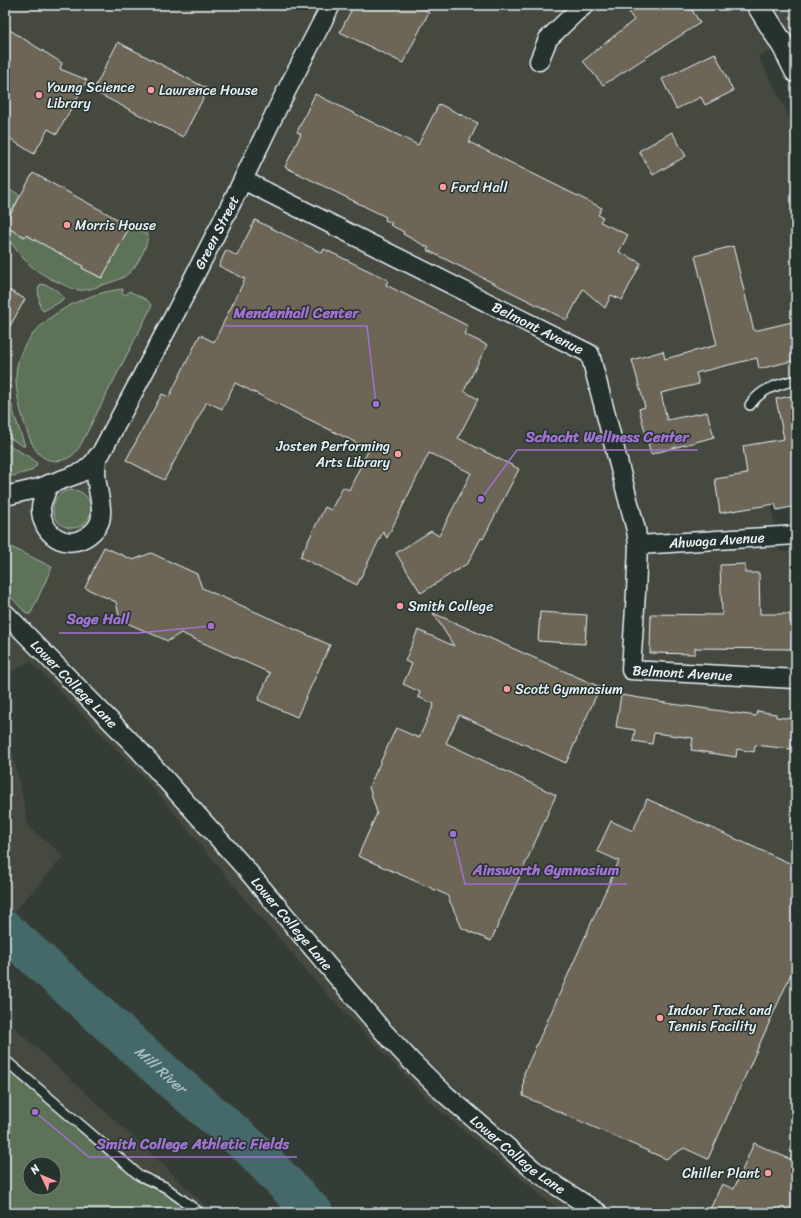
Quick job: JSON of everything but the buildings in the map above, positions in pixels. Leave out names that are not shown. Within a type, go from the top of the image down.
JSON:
[{"type":"main road","points":[[758,5],[784,46],[796,71]]},
{"type":"street","name":"Green Street","points":[[5,496],[49,484],[84,471],[98,457],[172,319],[278,107],[331,5]]},
{"type":"street","points":[[539,61],[548,39],[585,5]]},
{"type":"street","name":"Belmont Avenue","points":[[242,180],[590,354],[636,530],[638,545],[631,670],[796,679]]},
{"type":"street","name":"Green Street","points":[[49,484],[41,506],[44,525],[56,538],[66,542],[74,542],[84,539],[94,531],[100,522],[101,513],[96,473],[98,457]]},
{"type":"street","name":"Ahwaga Avenue","points":[[638,545],[796,535]]},
{"type":"street","name":"Lower College Lane","points":[[5,613],[139,750],[245,868],[382,1030],[411,1061],[446,1095],[534,1170],[598,1213]]},
{"type":"lane","points":[[750,405],[756,396],[768,389],[796,380]]},
{"type":"lane","points":[[5,1060],[140,1176],[165,1187],[200,1213]]},
{"type":"shaded area","name":"Smith College","points":[[5,5],[796,5],[796,44],[758,56],[796,133],[796,439],[760,446],[780,552],[796,550],[796,1213],[567,1213],[545,1199],[433,1105],[326,993],[250,905],[151,785],[30,661],[5,676]]},
{"type":"shaded area","points":[[5,718],[29,827],[64,856],[5,922]]},
{"type":"shaded area","points":[[5,1019],[159,1161],[213,1213],[5,1213]]},
{"type":"green space","points":[[5,189],[15,192],[20,196],[5,224]]},
{"type":"green space","points":[[130,226],[148,235],[144,250],[137,264],[129,273],[114,281],[90,289],[81,290],[76,290],[53,280],[30,265],[10,241],[5,227],[24,237],[26,235],[83,266],[82,268],[101,278]]},
{"type":"green space","points":[[41,284],[54,289],[64,297],[60,302],[43,311],[40,307],[38,289]]},
{"type":"green space","points":[[123,289],[122,293],[126,295],[129,291],[147,300],[151,305],[151,308],[80,446],[73,455],[66,459],[54,461],[46,459],[39,454],[33,446],[22,415],[17,394],[16,380],[19,358],[26,344],[36,331],[62,310],[92,296],[108,291]]},
{"type":"green space","points":[[5,375],[9,378],[10,398],[25,446],[5,435]]},
{"type":"green space","points":[[5,443],[31,458],[37,463],[36,466],[31,471],[5,478]]},
{"type":"green space","points":[[68,490],[76,490],[86,495],[90,502],[90,516],[86,523],[76,528],[68,528],[58,523],[56,520],[53,513],[53,505],[58,495],[61,493]]},
{"type":"green space","points":[[5,544],[52,567],[31,613],[29,614],[27,614],[5,591]]},
{"type":"green space","points":[[5,1061],[140,1176],[200,1213],[5,1213]]},
{"type":"waterway","name":"Mill River","points":[[5,930],[173,1081],[250,1147],[314,1213]]},
{"type":"place","name":"Lawrence House","points":[[151,90]]},
{"type":"place","name":"Young Science Library","points":[[39,95]]},
{"type":"place","name":"Ford Hall","points":[[443,187]]},
{"type":"place","name":"Morris House","points":[[67,225]]},
{"type":"place","name":"Mendenhall Center","points":[[376,404]]},
{"type":"place","name":"Josten Performing Arts Library","points":[[398,454]]},
{"type":"place","name":"Schacht Wellness Center","points":[[481,499]]},
{"type":"place","name":"Smith College","points":[[400,606]]},
{"type":"place","name":"Sage Hall","points":[[211,626]]},
{"type":"place","name":"Scott Gymnasium","points":[[507,689]]},
{"type":"place","name":"Ainsworth Gymnasium","points":[[453,834]]},
{"type":"place","name":"Indoor Track and Tennis Facility","points":[[660,1018]]},
{"type":"place","name":"Smith College Athletic Fields","points":[[35,1112]]},
{"type":"place","name":"Chiller Plant","points":[[768,1173]]}]
